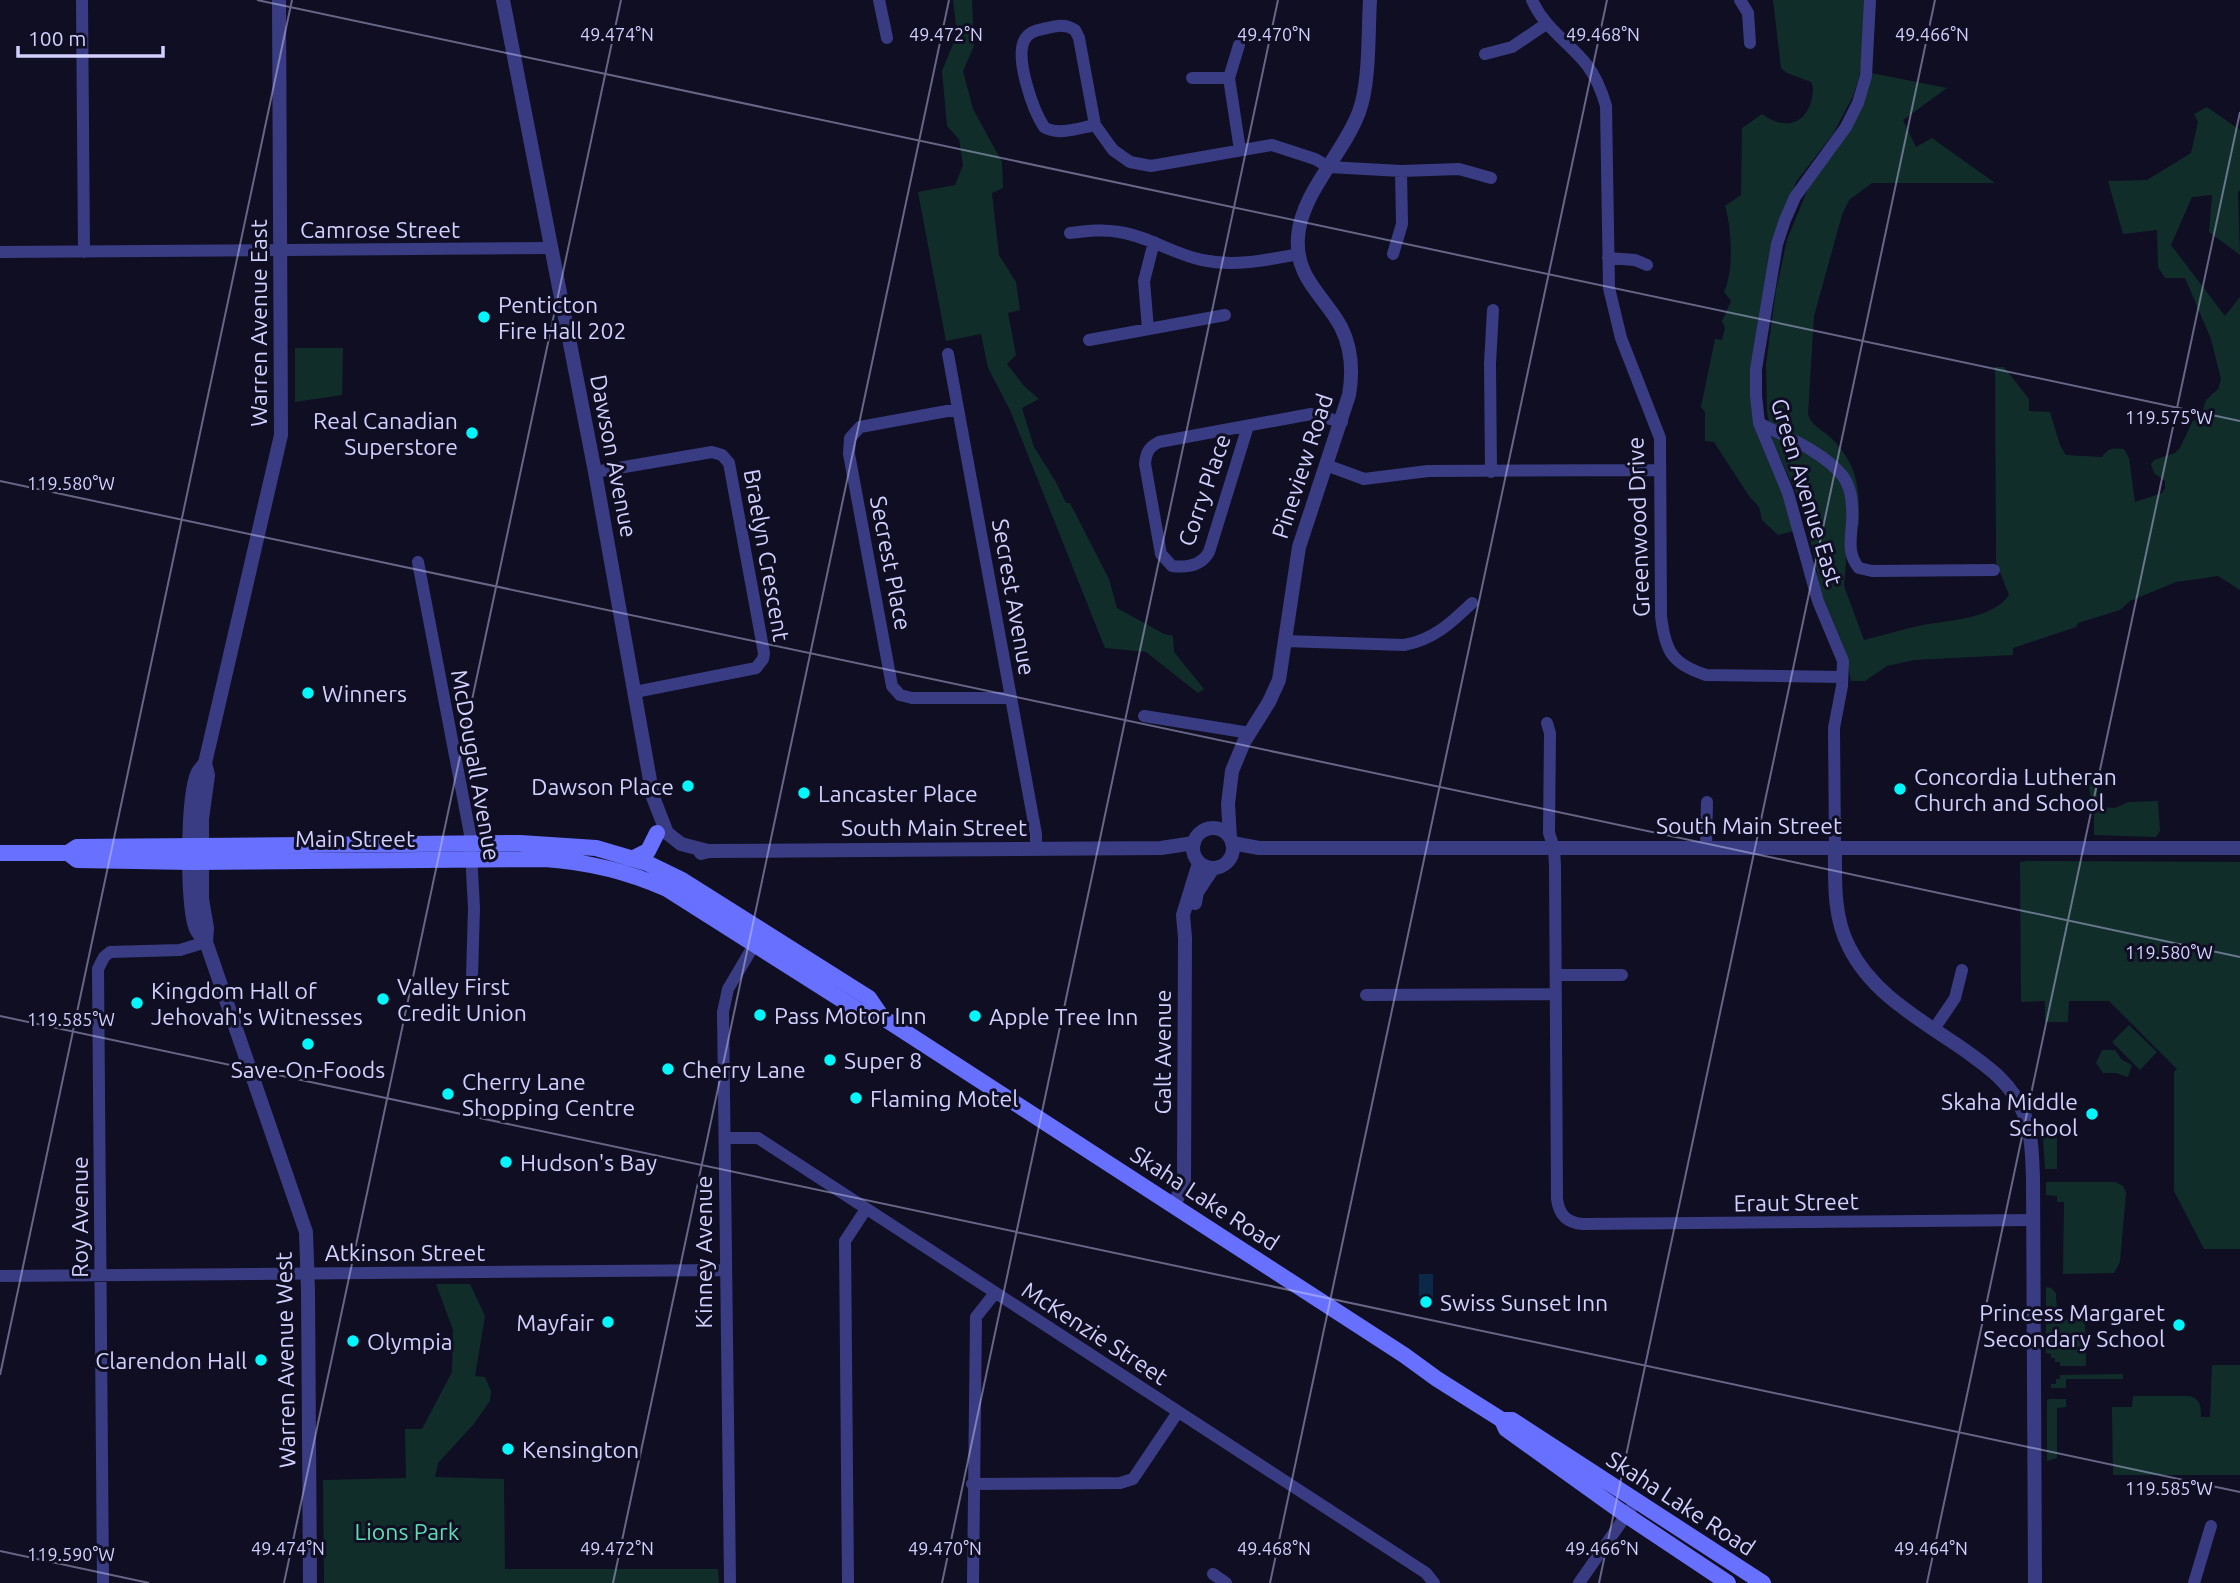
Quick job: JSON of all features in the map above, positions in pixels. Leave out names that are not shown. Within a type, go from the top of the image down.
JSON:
[{"type":"main road","points":[[634,858],[648,851],[662,835]]},
{"type":"main road","name":"Main Street","points":[[472,852],[520,843],[596,848],[634,858]]},
{"type":"main road","name":"Main Street","points":[[0,853],[68,853],[77,847],[196,854],[472,852],[578,861],[617,869],[643,878]]},
{"type":"main road","name":"Skaha Lake Road","points":[[634,858],[682,880],[861,1012],[882,1017],[1502,1420],[1512,1420],[1750,1578],[1763,1583]]},
{"type":"main road","name":"Skaha Lake Road","points":[[643,878],[759,939]]},
{"type":"main road","name":"Skaha Lake Road","points":[[1502,1420],[1506,1430],[1728,1583]]},
{"type":"street","points":[[82,0],[83,252]]},
{"type":"street","name":"Warren Avenue East","points":[[196,854],[208,775],[205,763],[281,435],[279,0]]},
{"type":"street","name":"Dawson Avenue","points":[[503,0],[635,692],[653,797],[650,813],[662,835]]},
{"type":"street","points":[[879,0],[887,38]]},
{"type":"street","name":"Pineview Road","points":[[1208,829],[1228,793],[1236,758],[1276,689],[1295,561],[1342,422],[1352,378],[1349,349],[1336,319],[1308,281],[1299,254],[1298,235],[1303,216],[1356,119],[1363,101],[1370,0]]},
{"type":"street","name":"Greenwood Drive","points":[[1532,0],[1546,24],[1586,64],[1606,106],[1608,258],[1613,310],[1621,338],[1660,438],[1663,640],[1672,655],[1687,669],[1706,675],[1842,677]]},
{"type":"street","points":[[1740,0],[1748,13],[1751,43]]},
{"type":"street","name":"Green Avenue East","points":[[1835,848],[1834,728],[1843,661],[1818,601],[1788,493],[1759,423],[1756,369],[1777,244],[1795,197],[1846,127],[1858,103],[1866,76],[1870,0]]},
{"type":"street","points":[[1485,54],[1512,47],[1546,24]]},
{"type":"street","points":[[1095,125],[1058,132],[1044,127],[1026,84],[1022,46],[1029,34],[1035,30],[1062,25],[1075,30],[1079,38],[1095,125],[1113,150],[1130,162],[1151,166],[1272,145],[1315,159],[1329,167],[1459,169],[1491,178]]},
{"type":"street","points":[[1239,46],[1229,78],[1240,150]]},
{"type":"street","points":[[1192,78],[1229,78]]},
{"type":"street","points":[[1393,254],[1402,224],[1401,170]]},
{"type":"street","points":[[1070,233],[1090,230],[1120,232],[1200,260],[1220,263],[1250,262],[1299,254]]},
{"type":"street","points":[[1149,329],[1144,281],[1154,242]]},
{"type":"street","name":"Camrose Street","points":[[0,252],[550,248]]},
{"type":"street","points":[[1608,258],[1635,260],[1647,265]]},
{"type":"street","points":[[1491,472],[1490,363],[1493,310]]},
{"type":"street","points":[[1089,340],[1225,315]]},
{"type":"street","name":"Secrest Avenue","points":[[948,354],[1036,834],[1036,849]]},
{"type":"street","name":"Secrest Place","points":[[958,409],[860,427],[850,438],[852,468],[892,685],[900,695],[912,698],[1011,698]]},
{"type":"street","name":"Corry Place","points":[[1248,426],[1209,552],[1204,561],[1197,565],[1172,566],[1161,554],[1145,464],[1146,453],[1152,446],[1159,442],[1311,414],[1342,422]]},
{"type":"street","points":[[1759,423],[1814,453],[1843,476],[1853,505],[1850,548],[1852,560],[1858,568],[1994,570]]},
{"type":"street","name":"Braelyn Crescent","points":[[595,472],[712,452],[722,455],[729,463],[752,584],[764,653],[756,668],[635,692]]},
{"type":"street","points":[[1326,465],[1364,480],[1428,471],[1660,470]]},
{"type":"street","name":"McDougall Avenue","points":[[418,562],[452,733],[472,852],[472,976]]},
{"type":"street","points":[[1285,641],[1404,645],[1424,642],[1450,625],[1472,603]]},
{"type":"street","points":[[1144,716],[1250,733]]},
{"type":"street","points":[[1366,995],[1556,994],[1554,848],[1549,834],[1550,733],[1546,723]]},
{"type":"street","name":"Pineview Road","points":[[1228,793],[1231,840]]},
{"type":"street","points":[[1706,847],[1707,802]]},
{"type":"street","points":[[1208,829],[1223,831],[1231,840],[1231,858],[1223,866],[1213,869],[1196,855],[1199,834],[1208,829]]},
{"type":"street","name":"South Main Street","points":[[662,835],[676,851],[695,855],[708,851],[1161,848],[1196,855]]},
{"type":"street","name":"South Main Street","points":[[1231,840],[1259,848],[2240,848]]},
{"type":"street","name":"South Main Street","points":[[1231,858],[1259,848]]},
{"type":"street","points":[[1835,848],[1836,906],[1849,948],[1875,985],[1996,1073],[2020,1104],[2030,1133],[2035,1583]]},
{"type":"street","name":"Warren Avenue West","points":[[196,854],[207,928],[206,942],[306,1232],[310,1583]]},
{"type":"street","name":"Galt Avenue","points":[[1174,1205],[1182,1191],[1184,1177],[1183,915],[1196,855]]},
{"type":"street","name":"Galt Avenue","points":[[1185,938],[1197,892],[1213,869]]},
{"type":"street","name":"Kinney Avenue","points":[[730,1583],[725,999],[733,979],[759,939]]},
{"type":"street","name":"Roy Avenue","points":[[103,1583],[98,969],[100,962],[110,952],[180,950],[206,942]]},
{"type":"street","points":[[1934,1029],[1955,998],[1962,970]]},
{"type":"street","points":[[1556,975],[1622,975]]},
{"type":"street","name":"Eraut Street","points":[[1556,994],[1557,1199],[1562,1215],[1570,1222],[2033,1220]]},
{"type":"street","name":"McKenzie Street","points":[[725,1138],[758,1138],[1426,1573],[1434,1583]]},
{"type":"street","points":[[1159,1195],[1172,1190],[1184,1177]]},
{"type":"street","points":[[848,1583],[845,1241],[866,1209]]},
{"type":"street","name":"Atkinson Street","points":[[0,1276],[726,1270]]},
{"type":"street","points":[[972,1583],[976,1317],[995,1293]]},
{"type":"street","points":[[972,1484],[1120,1483],[1133,1479],[1178,1412]]},
{"type":"street","points":[[1579,1583],[1636,1501]]},
{"type":"street","points":[[2194,1583],[2211,1526]]},
{"type":"street","points":[[1213,1574],[1226,1583]]},
{"type":"green space","points":[[953,0],[972,0],[974,46],[963,71],[973,109],[1002,162],[1003,188],[992,193],[999,255],[1016,282],[1020,310],[1008,313],[1016,355],[1007,364],[1024,386],[1039,399],[1022,408],[1034,447],[1066,503],[1070,503],[1109,579],[1117,608],[1164,634],[1173,636],[1174,652],[1204,689],[1198,693],[1146,652],[1105,648],[1010,410],[988,368],[981,334],[946,341],[918,192],[955,185],[963,165],[959,139],[947,126],[942,71],[957,34]]},
{"type":"green space","points":[[1773,0],[1866,0],[1859,78],[1853,96],[1833,134],[1796,182],[1773,240],[1756,429],[1782,491],[1794,531],[1778,535],[1762,520],[1759,507],[1714,442],[1705,441],[1705,412],[1701,407],[1715,339],[1722,340],[1725,328],[1722,321],[1731,301],[1724,292],[1731,250],[1725,206],[1741,195],[1742,128],[1762,114],[1778,122],[1799,120],[1805,115],[1812,98],[1811,82],[1781,68]]},
{"type":"green space","points":[[1871,73],[1947,88],[1903,120],[1916,147],[1932,138],[1995,183],[1872,183],[1849,200],[1842,215],[1814,316],[1808,414],[1815,425],[1840,448],[1856,478],[1859,525],[1849,527],[1844,586],[1864,640],[1982,614],[2002,603],[2009,595],[1996,562],[1995,367],[2004,367],[2029,399],[2029,411],[2050,412],[2060,445],[2066,455],[2102,457],[2111,449],[2124,449],[2129,458],[2135,502],[2162,493],[2165,481],[2154,473],[2151,464],[2180,448],[2192,422],[2201,415],[2206,400],[2218,389],[2221,379],[2211,339],[2185,278],[2165,278],[2158,267],[2157,230],[2123,234],[2108,181],[2147,180],[2191,153],[2198,122],[2194,114],[2207,107],[2240,130],[2240,255],[2209,232],[2212,195],[2192,197],[2171,245],[2225,316],[2240,297],[2240,590],[2218,576],[2176,582],[2130,601],[2120,610],[2013,648],[2013,655],[1914,660],[1887,666],[1865,681],[1851,681],[1845,651],[1821,592],[1805,513],[1772,439],[1767,411],[1766,364],[1776,290],[1787,240],[1811,181]]},
{"type":"green space","points":[[295,348],[343,348],[342,395],[295,402]]},
{"type":"green space","points":[[2088,782],[2097,782],[2098,807],[2115,808],[2128,802],[2158,801],[2160,831],[2156,837],[2094,835],[2094,814]]},
{"type":"green space","points":[[2020,862],[2240,862],[2240,1249],[2204,1249],[2174,1191],[2174,1072],[2177,1069],[2109,1001],[2069,1001],[2068,1022],[2045,1022],[2045,1001],[2021,1002]]},
{"type":"green space","points":[[2129,1025],[2157,1052],[2140,1070],[2112,1042]]},
{"type":"green space","points":[[2102,1050],[2115,1050],[2122,1060],[2132,1065],[2128,1077],[2103,1073],[2096,1063]]},
{"type":"green space","points":[[2057,1133],[2057,1169],[2045,1169],[2043,1137]]},
{"type":"green space","points":[[2046,1182],[2115,1182],[2123,1186],[2126,1193],[2120,1262],[2114,1273],[2063,1274],[2064,1202],[2057,1202],[2057,1196],[2046,1195]]},
{"type":"green space","name":"Lions Park","points":[[436,1284],[470,1284],[485,1316],[475,1376],[485,1377],[491,1391],[490,1401],[473,1425],[438,1463],[435,1477],[504,1479],[505,1569],[718,1569],[719,1583],[324,1583],[323,1480],[406,1478],[405,1429],[422,1429],[452,1372],[453,1330]]},
{"type":"green space","points":[[2046,1287],[2056,1293],[2057,1317],[2046,1317]]},
{"type":"green space","points":[[2085,1319],[2086,1366],[2060,1366],[2060,1362],[2055,1362],[2051,1354],[2046,1353],[2046,1320]]},
{"type":"green space","points":[[2212,1365],[2240,1365],[2240,1475],[2113,1475],[2112,1407],[2132,1407],[2133,1396],[2189,1396],[2198,1401],[2201,1417],[2210,1417]]},
{"type":"green space","points":[[2123,1374],[2123,1379],[2066,1379],[2066,1388],[2051,1388],[2051,1384],[2056,1384],[2056,1379],[2060,1379],[2060,1375]]},
{"type":"green space","points":[[2066,1399],[2066,1407],[2057,1408],[2057,1458],[2047,1461],[2047,1400]]},
{"type":"water","points":[[1419,1274],[1433,1274],[1433,1299],[1419,1298]]},
{"type":"place","name":"Penticton Fire Hall 202","points":[[484,317]]},
{"type":"place","name":"Real Canadian Superstore","points":[[472,433]]},
{"type":"place","name":"Winners","points":[[308,693]]},
{"type":"place","name":"Dawson Place","points":[[688,786]]},
{"type":"place","name":"Concordia Lutheran Church and School","points":[[1900,789]]},
{"type":"place","name":"Lancaster Place","points":[[804,793]]},
{"type":"place","name":"Valley First Credit Union","points":[[383,999]]},
{"type":"place","name":"Kingdom Hall of Jehovah's Witnesses","points":[[137,1003]]},
{"type":"place","name":"Pass Motor Inn","points":[[760,1015]]},
{"type":"place","name":"Apple Tree Inn","points":[[975,1016]]},
{"type":"place","name":"Save-On-Foods","points":[[308,1044]]},
{"type":"place","name":"Super 8","points":[[830,1060]]},
{"type":"place","name":"Cherry Lane","points":[[668,1069]]},
{"type":"place","name":"Cherry Lane Shopping Centre","points":[[448,1094]]},
{"type":"place","name":"Flaming Motel","points":[[856,1098]]},
{"type":"place","name":"Skaha Middle School","points":[[2092,1114]]},
{"type":"place","name":"Hudson's Bay","points":[[506,1162]]},
{"type":"place","name":"Swiss Sunset Inn","points":[[1426,1302]]},
{"type":"place","name":"Mayfair","points":[[608,1322]]},
{"type":"place","name":"Princess Margaret Secondary School","points":[[2179,1325]]},
{"type":"place","name":"Olympia","points":[[353,1341]]},
{"type":"place","name":"Clarendon Hall","points":[[261,1360]]},
{"type":"place","name":"Kensington","points":[[508,1449]]}]
